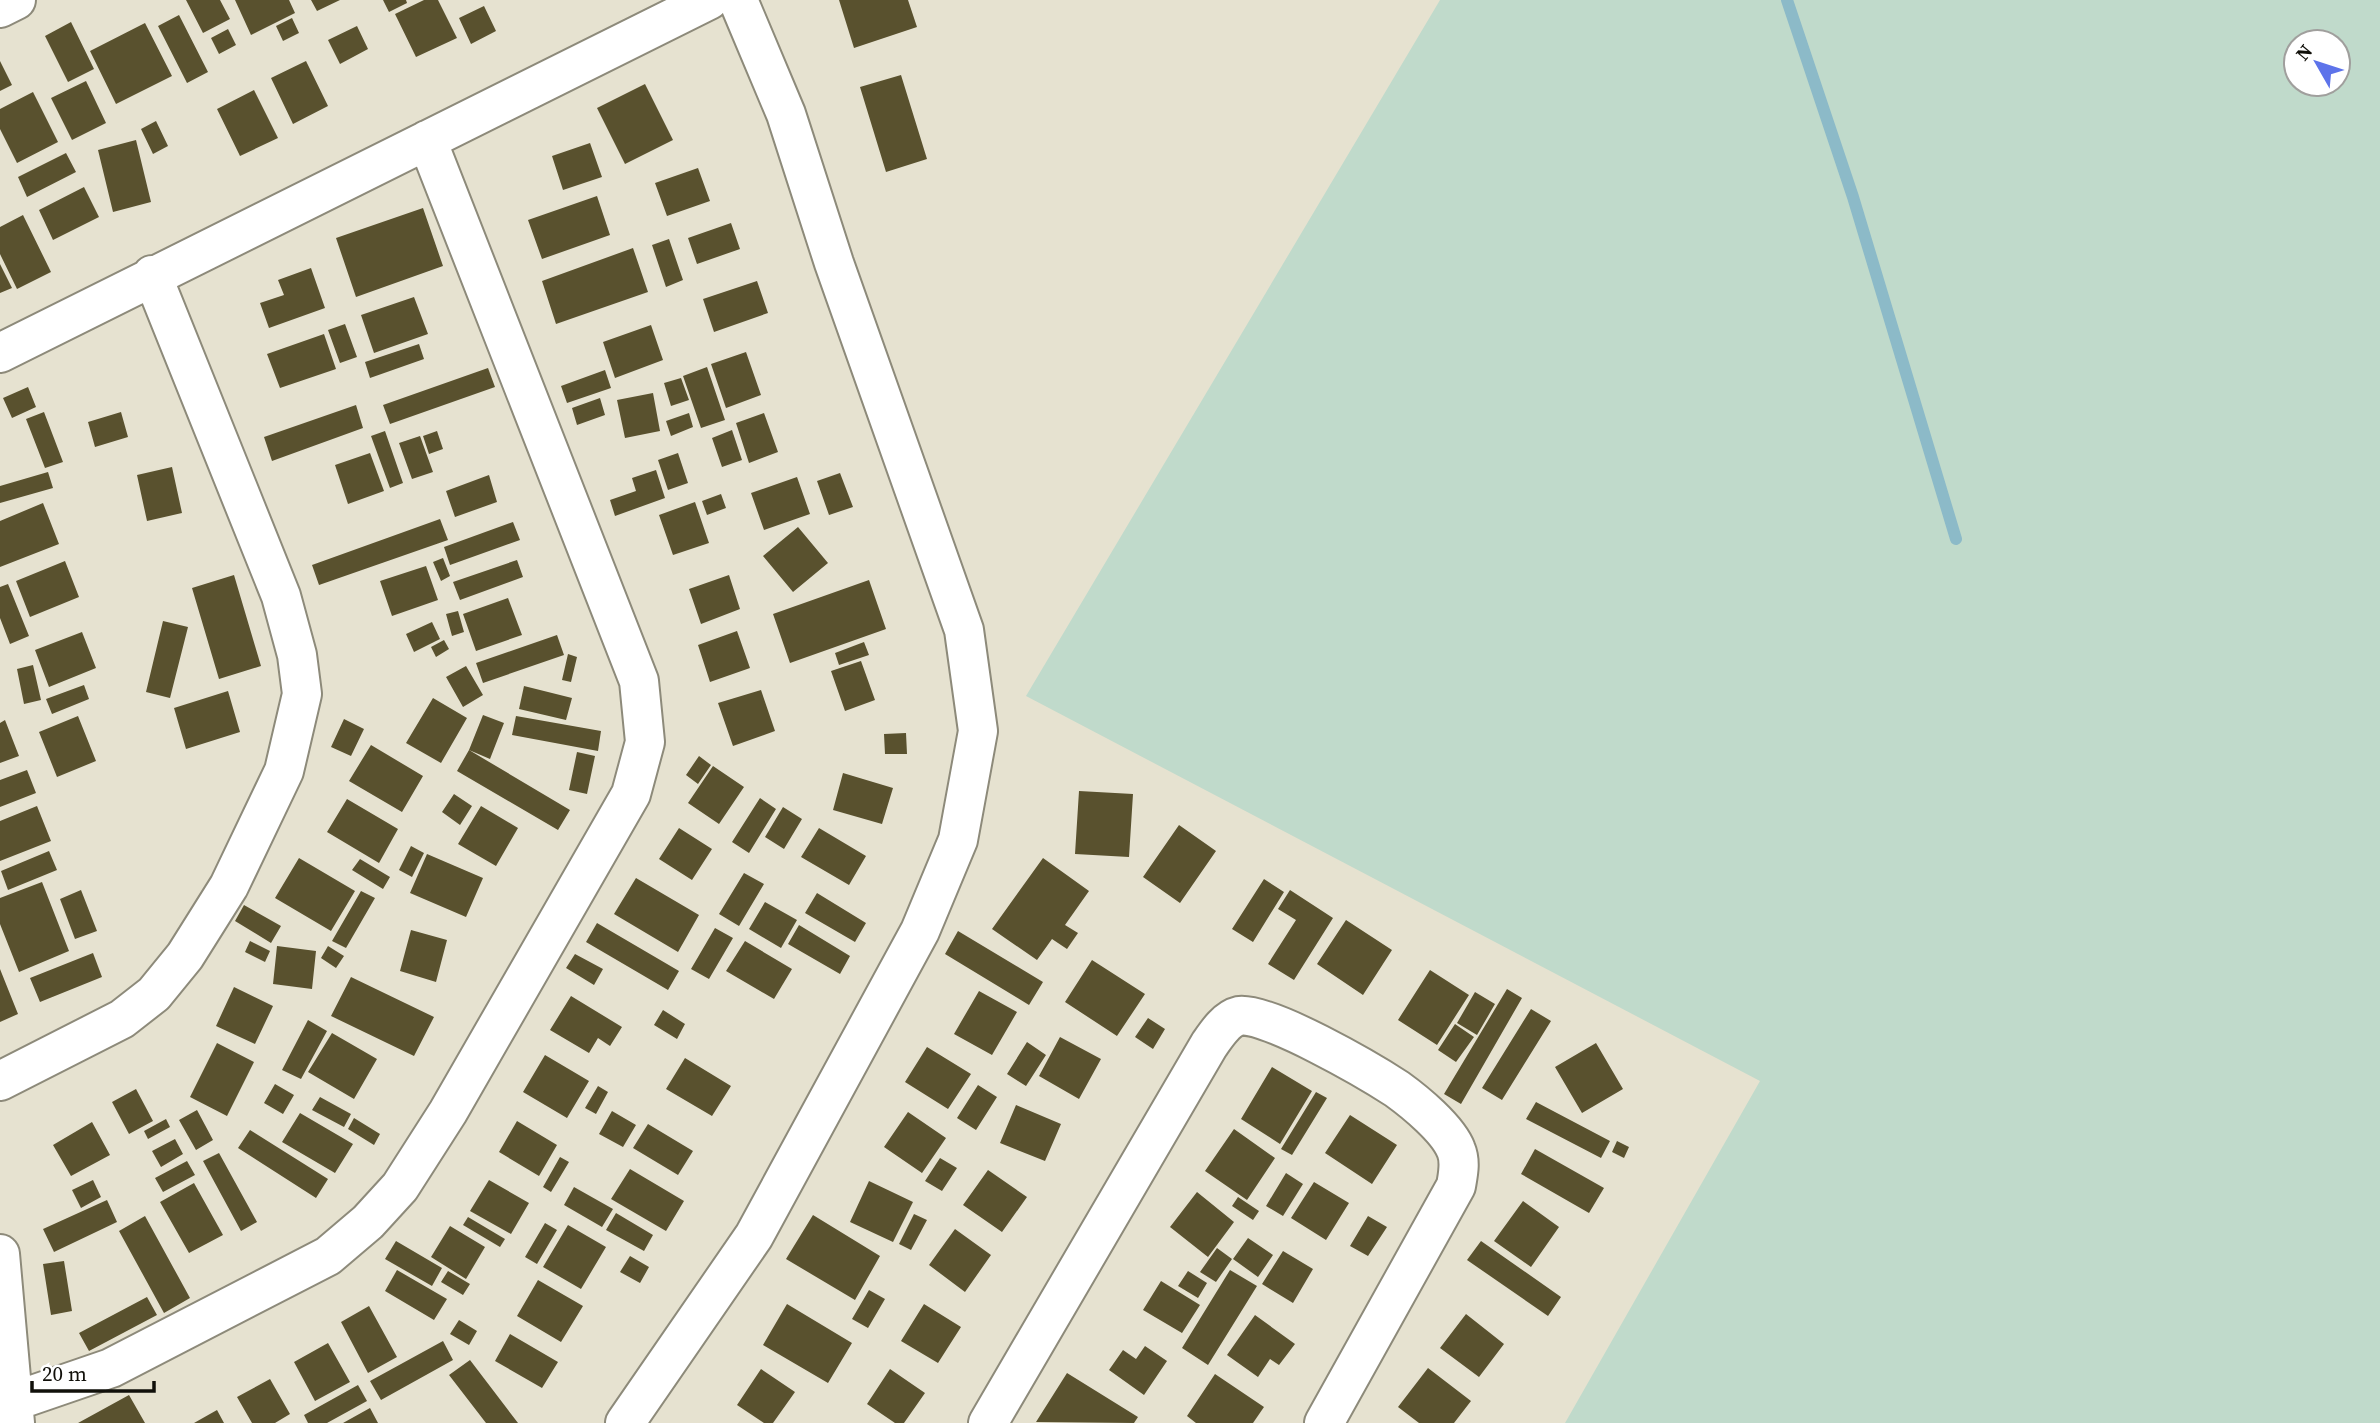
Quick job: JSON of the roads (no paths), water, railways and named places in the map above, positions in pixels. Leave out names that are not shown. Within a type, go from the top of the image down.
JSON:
[{"type":"street","points":[[0,8],[16,0]]},
{"type":"street","points":[[0,353],[709,0]]},
{"type":"street","points":[[625,1423],[754,1236],[920,931],[958,840],[978,731],[964,630],[834,263],[786,114],[738,0]]},
{"type":"street","points":[[0,1254],[15,1412],[111,1367],[328,1255],[368,1222],[400,1187],[447,1112],[631,794],[645,742],[639,681],[427,140]]},
{"type":"street","points":[[0,1081],[122,1019],[154,994],[185,956],[229,886],[284,771],[302,694],[297,655],[281,596],[152,275]]},
{"type":"street","points":[[988,1423],[1209,1045],[1222,1027],[1238,1016],[1262,1018],[1297,1033],[1398,1090],[1438,1124],[1456,1148],[1459,1164],[1456,1186],[1324,1423]]},
{"type":"waterway","points":[[1787,0],[1853,197],[1956,539]]}]
